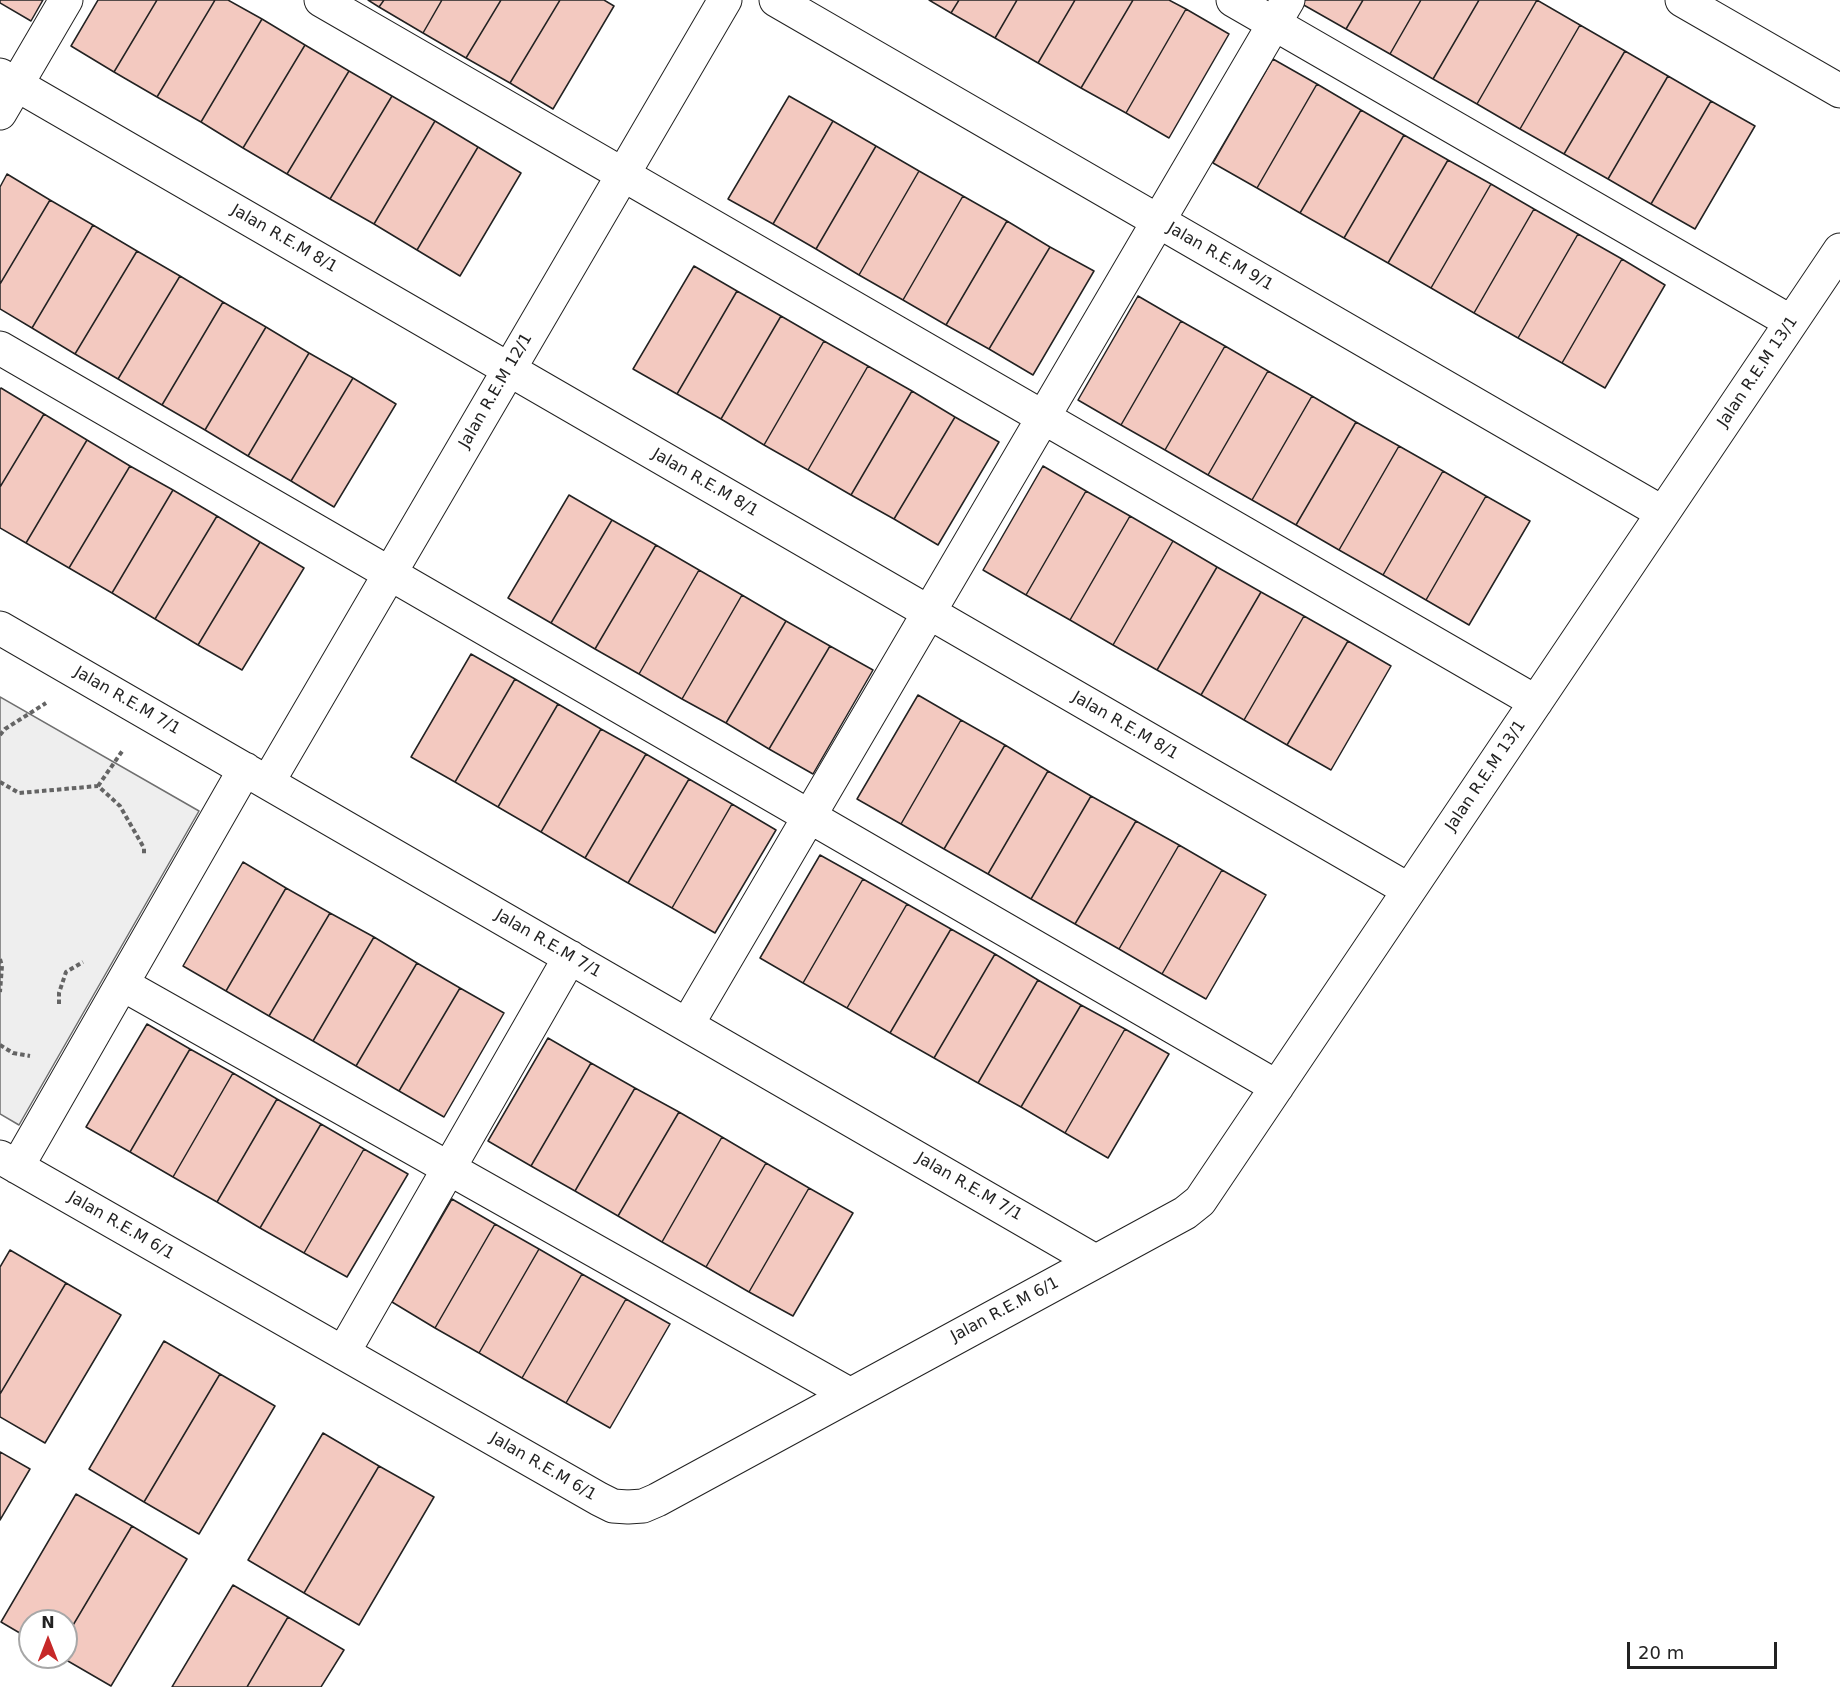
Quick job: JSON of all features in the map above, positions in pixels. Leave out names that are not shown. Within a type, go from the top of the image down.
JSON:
[{"type":"street","points":[[0,113],[8,80],[66,0]]},
{"type":"street","points":[[321,0],[1536,702]]},
{"type":"street","name":"Jalan R.E.M 12/1","points":[[9,1162],[389,573],[725,0]]},
{"type":"street","name":"Jalan R.E.M 9/1","points":[[776,0],[1663,513]]},
{"type":"street","points":[[1233,0],[1281,12],[1791,322]]},
{"type":"street","points":[[1682,0],[1840,91]]},
{"type":"street","points":[[687,1024],[1281,12]]},
{"type":"street","name":"Jalan R.E.M 8/1","points":[[8,80],[1409,890]]},
{"type":"street","name":"Jalan R.E.M 13/1","points":[[1095,1261],[1193,1208],[1206,1194],[1840,250]]},
{"type":"street","points":[[0,348],[1277,1087]]},
{"type":"street","name":"Jalan R.E.M 7/1","points":[[0,628],[1095,1261]]},
{"type":"street","points":[[343,1353],[570,957]]},
{"type":"street","points":[[122,984],[849,1394]]},
{"type":"street","name":"Jalan R.E.M 6/1","points":[[9,1162],[613,1506],[643,1506],[657,1500],[1095,1261]]},
{"type":"path","points":[[0,782],[19,793],[98,786],[120,806],[144,848],[144,866]]},
{"type":"path","points":[[60,1015],[59,993],[66,972],[92,958]]},
{"type":"path","points":[[0,959],[2,966],[0,992]]},
{"type":"path","points":[[0,1046],[13,1053],[37,1057]]},
{"type":"shaded area","points":[[0,697],[199,811],[19,1125],[0,1114]]},
{"type":"building","points":[[0,0],[43,0],[31,21],[0,3]]},
{"type":"building","points":[[98,0],[157,0],[114,72],[71,46]]},
{"type":"building","points":[[157,0],[215,0],[157,97],[114,72]]},
{"type":"building","points":[[215,0],[228,0],[262,19],[201,122],[157,97]]},
{"type":"building","points":[[368,0],[384,0],[379,7]]},
{"type":"building","points":[[384,0],[442,0],[423,33],[379,7]]},
{"type":"building","points":[[442,0],[501,0],[466,58],[423,33]]},
{"type":"building","points":[[501,0],[560,0],[510,83],[466,58]]},
{"type":"building","points":[[560,0],[604,0],[614,6],[553,109],[510,83]]},
{"type":"building","points":[[929,0],[959,0],[951,13]]},
{"type":"building","points":[[959,0],[1017,0],[995,38],[951,13]]},
{"type":"building","points":[[1017,0],[1075,0],[1038,63],[995,38]]},
{"type":"building","points":[[1075,0],[1133,0],[1081,88],[1038,63]]},
{"type":"building","points":[[1133,0],[1169,0],[1186,9],[1126,113],[1081,88]]},
{"type":"building","points":[[1305,0],[1363,0],[1346,29],[1302,4]]},
{"type":"building","points":[[1363,0],[1421,0],[1390,54],[1346,29]]},
{"type":"building","points":[[1421,0],[1479,0],[1433,79],[1390,54]]},
{"type":"building","points":[[1479,0],[1537,0],[1477,104],[1433,79]]},
{"type":"building","points":[[1537,0],[1580,25],[1520,129],[1477,104]]},
{"type":"building","points":[[1186,9],[1229,34],[1169,138],[1126,113]]},
{"type":"building","points":[[262,19],[305,45],[243,148],[201,122]]},
{"type":"building","points":[[1580,25],[1625,51],[1564,154],[1520,129]]},
{"type":"building","points":[[305,45],[349,71],[287,174],[243,148]]},
{"type":"building","points":[[1625,51],[1668,76],[1608,179],[1564,154]]},
{"type":"building","points":[[1273,59],[1317,84],[1257,188],[1213,163]]},
{"type":"building","points":[[349,71],[392,96],[330,199],[287,174]]},
{"type":"building","points":[[1668,76],[1711,101],[1651,204],[1608,179]]},
{"type":"building","points":[[1317,84],[1361,110],[1300,213],[1257,188]]},
{"type":"building","points":[[392,96],[435,121],[374,224],[330,199]]},
{"type":"building","points":[[789,96],[833,121],[773,224],[728,199]]},
{"type":"building","points":[[1711,101],[1755,126],[1695,229],[1651,204]]},
{"type":"building","points":[[1361,110],[1404,135],[1344,238],[1300,213]]},
{"type":"building","points":[[435,121],[478,147],[417,250],[374,224]]},
{"type":"building","points":[[833,121],[876,146],[816,249],[773,224]]},
{"type":"building","points":[[1404,135],[1448,160],[1388,263],[1344,238]]},
{"type":"building","points":[[876,146],[919,171],[859,275],[816,249]]},
{"type":"building","points":[[478,147],[521,173],[460,276],[417,250]]},
{"type":"building","points":[[1448,160],[1491,184],[1431,288],[1388,263]]},
{"type":"building","points":[[919,171],[963,196],[903,300],[859,275]]},
{"type":"building","points":[[7,174],[50,200],[0,284],[0,187]]},
{"type":"building","points":[[1491,184],[1534,209],[1474,313],[1431,288]]},
{"type":"building","points":[[963,196],[1007,221],[946,325],[903,300]]},
{"type":"building","points":[[50,200],[93,225],[32,328],[0,309],[0,284]]},
{"type":"building","points":[[1534,209],[1578,234],[1518,338],[1474,313]]},
{"type":"building","points":[[1007,221],[1050,247],[989,349],[946,325]]},
{"type":"building","points":[[93,225],[137,251],[75,354],[32,328]]},
{"type":"building","points":[[1578,234],[1622,259],[1562,363],[1518,338]]},
{"type":"building","points":[[1050,247],[1094,271],[1033,375],[989,349]]},
{"type":"building","points":[[137,251],[180,276],[118,379],[75,354]]},
{"type":"building","points":[[1622,259],[1665,285],[1605,388],[1562,363]]},
{"type":"building","points":[[694,266],[737,291],[677,394],[633,369]]},
{"type":"building","points":[[180,276],[223,302],[162,405],[118,379]]},
{"type":"building","points":[[737,291],[781,316],[721,419],[677,394]]},
{"type":"building","points":[[1138,296],[1181,321],[1121,425],[1078,400]]},
{"type":"building","points":[[223,302],[266,327],[205,430],[162,405]]},
{"type":"building","points":[[781,316],[824,341],[764,445],[721,419]]},
{"type":"building","points":[[1181,321],[1225,346],[1165,450],[1121,425]]},
{"type":"building","points":[[266,327],[309,353],[248,456],[205,430]]},
{"type":"building","points":[[824,341],[868,366],[808,470],[764,445]]},
{"type":"building","points":[[1225,346],[1268,371],[1208,475],[1165,450]]},
{"type":"building","points":[[309,353],[353,378],[291,481],[248,456]]},
{"type":"building","points":[[868,366],[912,391],[851,495],[808,470]]},
{"type":"building","points":[[1268,371],[1312,396],[1252,500],[1208,475]]},
{"type":"building","points":[[353,378],[396,404],[334,507],[291,481]]},
{"type":"building","points":[[0,389],[44,414],[0,487]]},
{"type":"building","points":[[912,391],[955,417],[894,519],[851,495]]},
{"type":"building","points":[[1312,396],[1356,422],[1296,525],[1252,500]]},
{"type":"building","points":[[44,414],[87,440],[26,543],[0,528],[0,487]]},
{"type":"building","points":[[955,417],[999,442],[938,545],[894,519]]},
{"type":"building","points":[[1356,422],[1399,446],[1339,550],[1296,525]]},
{"type":"building","points":[[87,440],[130,466],[69,568],[26,543]]},
{"type":"building","points":[[1399,446],[1443,471],[1383,575],[1339,550]]},
{"type":"building","points":[[130,466],[173,490],[112,593],[69,568]]},
{"type":"building","points":[[1043,466],[1086,491],[1026,595],[983,570]]},
{"type":"building","points":[[1443,471],[1486,496],[1426,600],[1383,575]]},
{"type":"building","points":[[173,490],[217,516],[155,619],[112,593]]},
{"type":"building","points":[[1086,491],[1130,516],[1070,620],[1026,595]]},
{"type":"building","points":[[569,495],[612,520],[551,623],[508,598]]},
{"type":"building","points":[[1486,496],[1530,521],[1469,625],[1426,600]]},
{"type":"building","points":[[217,516],[260,542],[198,645],[155,619]]},
{"type":"building","points":[[1130,516],[1173,541],[1113,645],[1070,620]]},
{"type":"building","points":[[612,520],[656,545],[595,649],[551,623]]},
{"type":"building","points":[[1173,541],[1217,567],[1157,670],[1113,645]]},
{"type":"building","points":[[260,542],[304,568],[242,670],[198,645]]},
{"type":"building","points":[[656,545],[699,570],[639,674],[595,649]]},
{"type":"building","points":[[1217,567],[1261,592],[1201,695],[1157,670]]},
{"type":"building","points":[[699,570],[742,595],[682,699],[639,674]]},
{"type":"building","points":[[1261,592],[1304,616],[1244,720],[1201,695]]},
{"type":"building","points":[[742,595],[786,621],[726,723],[682,699]]},
{"type":"building","points":[[1304,616],[1348,641],[1287,745],[1244,720]]},
{"type":"building","points":[[786,621],[830,646],[769,749],[726,723]]},
{"type":"building","points":[[1348,641],[1391,666],[1331,770],[1287,745]]},
{"type":"building","points":[[830,646],[873,670],[813,774],[769,749]]},
{"type":"building","points":[[471,654],[515,679],[455,782],[411,757]]},
{"type":"building","points":[[515,679],[558,704],[498,807],[455,782]]},
{"type":"building","points":[[918,695],[961,720],[901,824],[857,799]]},
{"type":"building","points":[[558,704],[601,729],[541,832],[498,807]]},
{"type":"building","points":[[961,720],[1005,745],[944,849],[901,824]]},
{"type":"building","points":[[601,729],[646,754],[585,858],[541,832]]},
{"type":"building","points":[[1005,745],[1048,771],[988,874],[944,849]]},
{"type":"building","points":[[646,754],[689,779],[628,883],[585,858]]},
{"type":"building","points":[[1048,771],[1091,796],[1031,899],[988,874]]},
{"type":"building","points":[[689,779],[732,804],[672,908],[628,883]]},
{"type":"building","points":[[1091,796],[1136,821],[1075,924],[1031,899]]},
{"type":"building","points":[[732,804],[776,830],[715,933],[672,908]]},
{"type":"building","points":[[1136,821],[1179,845],[1119,949],[1075,924]]},
{"type":"building","points":[[1179,845],[1222,870],[1162,974],[1119,949]]},
{"type":"building","points":[[820,855],[863,879],[803,983],[760,958]]},
{"type":"building","points":[[243,862],[286,888],[226,991],[183,966]]},
{"type":"building","points":[[1222,870],[1266,895],[1206,999],[1162,974]]},
{"type":"building","points":[[863,879],[907,904],[847,1008],[803,983]]},
{"type":"building","points":[[286,888],[330,913],[269,1016],[226,991]]},
{"type":"building","points":[[907,904],[951,929],[890,1033],[847,1008]]},
{"type":"building","points":[[330,913],[374,937],[313,1041],[269,1016]]},
{"type":"building","points":[[951,929],[995,954],[934,1058],[890,1033]]},
{"type":"building","points":[[374,937],[417,963],[356,1066],[313,1041]]},
{"type":"building","points":[[995,954],[1038,980],[978,1083],[934,1058]]},
{"type":"building","points":[[417,963],[460,988],[399,1091],[356,1066]]},
{"type":"building","points":[[1038,980],[1081,1005],[1021,1107],[978,1083]]},
{"type":"building","points":[[460,988],[504,1013],[444,1117],[399,1091]]},
{"type":"building","points":[[1081,1005],[1125,1029],[1065,1133],[1021,1107]]},
{"type":"building","points":[[147,1024],[190,1049],[130,1152],[86,1127]]},
{"type":"building","points":[[1125,1029],[1169,1054],[1108,1158],[1065,1133]]},
{"type":"building","points":[[548,1038],[591,1063],[531,1166],[488,1141]]},
{"type":"building","points":[[190,1049],[233,1073],[173,1177],[130,1152]]},
{"type":"building","points":[[591,1063],[635,1088],[575,1191],[531,1166]]},
{"type":"building","points":[[233,1073],[277,1099],[217,1202],[173,1177]]},
{"type":"building","points":[[635,1088],[679,1112],[618,1216],[575,1191]]},
{"type":"building","points":[[277,1099],[321,1124],[260,1228],[217,1202]]},
{"type":"building","points":[[679,1112],[722,1137],[662,1242],[618,1216]]},
{"type":"building","points":[[321,1124],[364,1149],[304,1253],[260,1228]]},
{"type":"building","points":[[722,1137],[766,1163],[706,1267],[662,1242]]},
{"type":"building","points":[[364,1149],[408,1174],[347,1277],[304,1253]]},
{"type":"building","points":[[766,1163],[809,1188],[749,1292],[706,1267]]},
{"type":"building","points":[[809,1188],[853,1213],[793,1316],[749,1292]]},
{"type":"building","points":[[452,1199],[495,1224],[435,1328],[392,1302]]},
{"type":"building","points":[[495,1224],[539,1249],[479,1353],[435,1328]]},
{"type":"building","points":[[539,1249],[582,1274],[522,1378],[479,1353]]},
{"type":"building","points":[[10,1250],[66,1283],[0,1394],[0,1267]]},
{"type":"building","points":[[582,1274],[626,1299],[566,1403],[522,1378]]},
{"type":"building","points":[[66,1283],[121,1315],[45,1443],[0,1417],[0,1394]]},
{"type":"building","points":[[626,1299],[670,1324],[610,1428],[566,1403]]},
{"type":"building","points":[[164,1341],[220,1374],[144,1502],[89,1469]]},
{"type":"building","points":[[220,1374],[275,1406],[199,1534],[144,1502]]},
{"type":"building","points":[[323,1433],[379,1466],[304,1593],[248,1560]]},
{"type":"building","points":[[0,1452],[30,1469],[0,1520]]},
{"type":"building","points":[[379,1466],[434,1497],[359,1625],[304,1593]]},
{"type":"building","points":[[76,1494],[132,1526],[78,1617],[78,1609],[18,1609],[18,1632],[1,1622]]},
{"type":"building","points":[[132,1526],[187,1559],[111,1686],[78,1667],[78,1617]]},
{"type":"building","points":[[233,1585],[288,1617],[247,1687],[172,1687]]},
{"type":"building","points":[[288,1617],[344,1650],[321,1687],[247,1687]]}]
